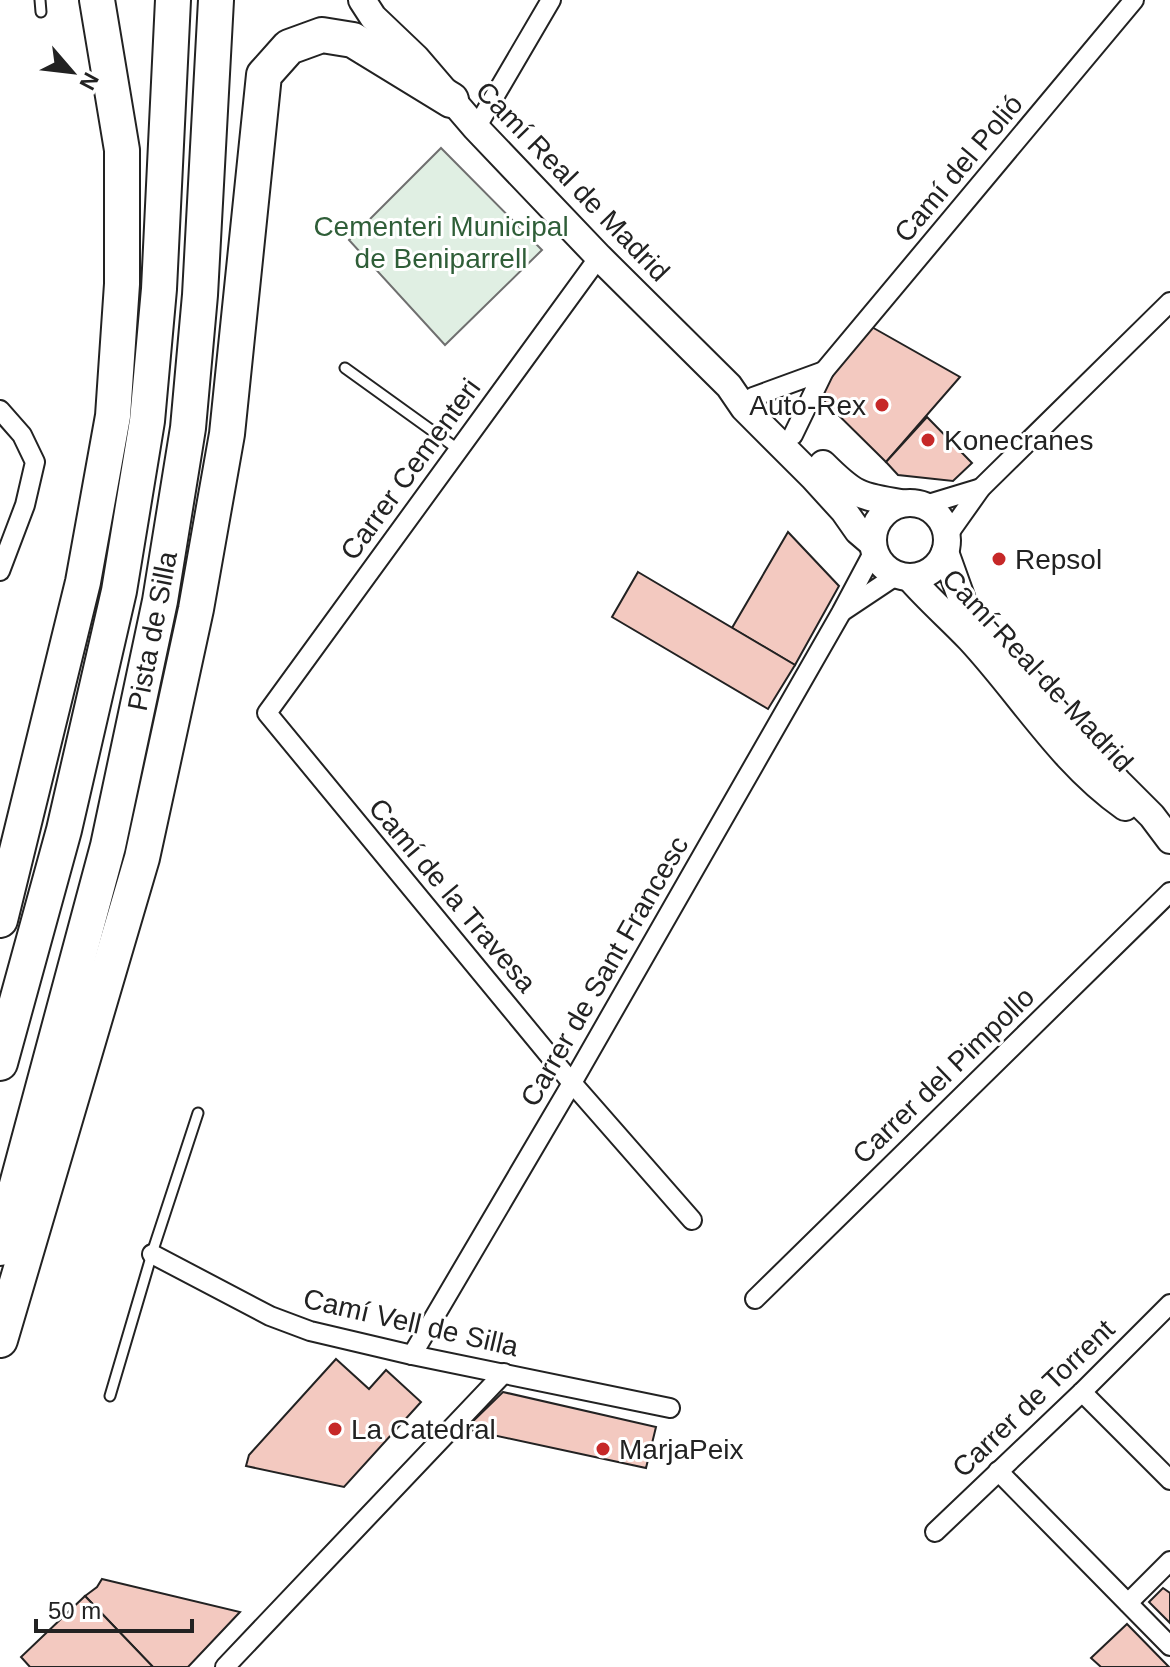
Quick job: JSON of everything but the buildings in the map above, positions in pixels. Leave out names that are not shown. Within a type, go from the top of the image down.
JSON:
[{"type":"highway","points":[[0,920],[83,582],[113,416],[122,284],[122,150],[97,0]]},
{"type":"highway","name":"Pista de Silla","points":[[0,1063],[64,830],[119,591],[147,421],[159,289],[173,0]]},
{"type":"highway","name":"Pista de Silla","points":[[0,1248],[108,846],[160,601],[188,428],[200,295],[216,0]]},
{"type":"highway","points":[[0,1340],[142,858],[196,609],[227,434],[264,75],[289,47],[322,35],[353,40],[451,100]]},
{"type":"street","name":"Camí Real de Madrid","points":[[343,0],[368,8],[476,128],[599,257],[729,386],[744,408],[813,477],[873,547]]},
{"type":"street","points":[[476,128],[551,0]]},
{"type":"street","name":"Camí del Polió","points":[[793,435],[824,371],[1134,0]]},
{"type":"street","name":"Carrer Cementeri","points":[[267,713],[599,257]]},
{"type":"street","points":[[981,488],[891,507],[883,513],[876,522],[873,547],[883,566],[903,576],[920,576],[931,571],[981,488],[1170,302]]},
{"type":"street","points":[[753,397],[824,371]]},
{"type":"street","name":"Camí Real de Madrid","points":[[729,386],[753,397],[844,485],[858,494],[913,504]]},
{"type":"street","points":[[0,410],[22,435],[35,462],[25,505],[0,571]]},
{"type":"street","points":[[913,504],[940,518],[946,544]]},
{"type":"street","name":"Camí Real de Madrid","points":[[946,544],[964,605],[982,629],[1166,835]]},
{"type":"street","name":"Carrer de Sant Francesc","points":[[412,1355],[841,613],[873,547]]},
{"type":"street","name":"Camí Real de Madrid","points":[[903,576],[970,639],[1065,756],[1106,794],[1166,835]]},
{"type":"street","name":"Carrer de Sant Francesc","points":[[841,613],[903,576]]},
{"type":"street","name":"Camí de la Travesa","points":[[267,713],[572,1083],[692,1220]]},
{"type":"street","name":"Carrer del Pimpollo","points":[[755,1299],[1170,892]]},
{"type":"street","name":"Camí Vell de Silla","points":[[152,1254],[270,1316],[345,1341],[670,1408]]},
{"type":"street","name":"Carrer de Torrent","points":[[935,1532],[1170,1304]]},
{"type":"street","points":[[225,1667],[504,1373]]},
{"type":"street","points":[[1082,1392],[1170,1480]]},
{"type":"street","points":[[998,1471],[1170,1646]]},
{"type":"street","points":[[1128,1603],[1170,1561]]},
{"type":"lane","points":[[40,0],[41,12]]},
{"type":"lane","points":[[345,368],[459,450]]},
{"type":"lane","points":[[110,1396],[198,1113]]},
{"type":"green space","name":"Cementeri Municipal de Beniparrell","points":[[441,148],[542,250],[445,345],[349,240]]},
{"type":"place","name":"Auto-Rex","points":[[882,405]]},
{"type":"place","name":"Konecranes","points":[[928,440]]},
{"type":"place","name":"Repsol","points":[[999,559]]},
{"type":"place","name":"La Catedral","points":[[335,1429]]},
{"type":"place","name":"MarjaPeix","points":[[603,1449]]}]
